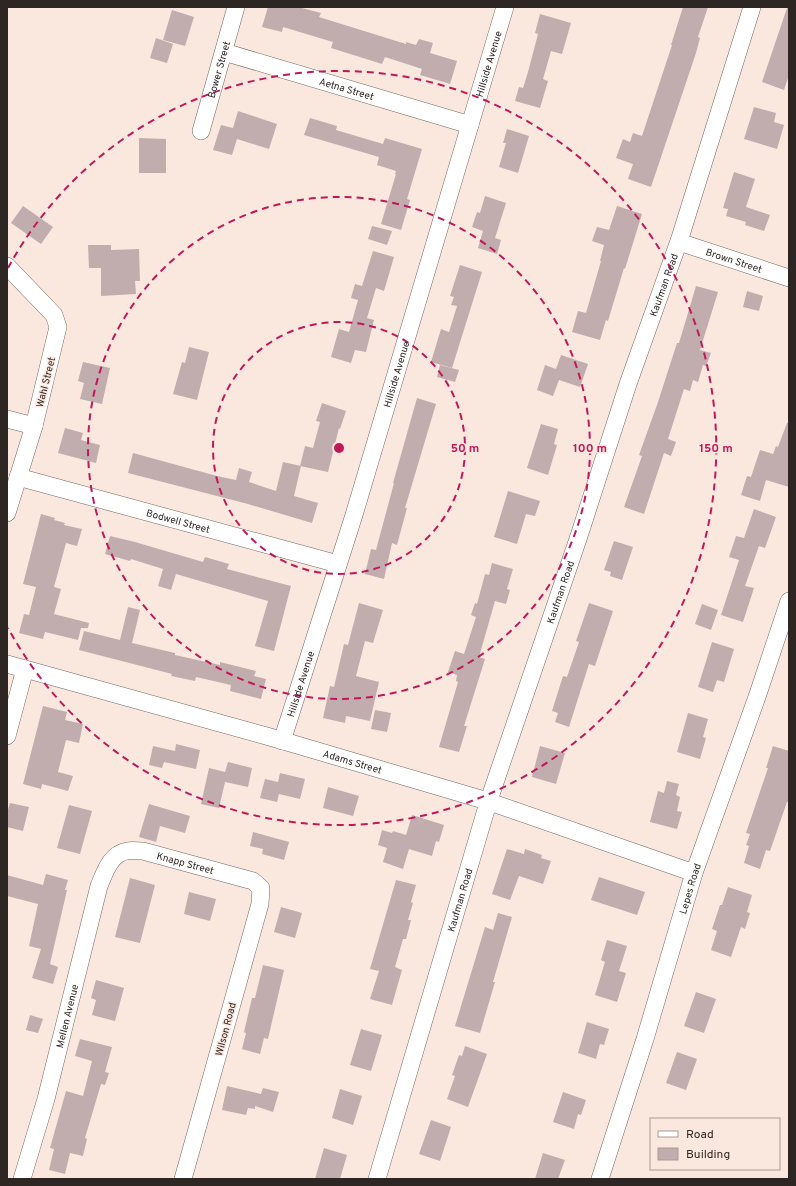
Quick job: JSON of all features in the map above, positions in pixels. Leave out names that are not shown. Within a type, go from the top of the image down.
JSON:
[{"type":"street","name":"Bower Street","points":[[201,131],[236,7]]},
{"type":"street","name":"Hillside Avenue","points":[[282,741],[410,329],[506,7]]},
{"type":"street","name":"Kaufman Road","points":[[377,1179],[489,802],[579,536],[628,384],[679,242],[752,7]]},
{"type":"street","name":"Aetna Street","points":[[224,52],[470,125]]},
{"type":"street","name":"Brown Street","points":[[679,242],[789,278]]},
{"type":"street","name":"Wahl Street","points":[[7,266],[54,315],[58,327],[34,426],[7,513]]},
{"type":"street","points":[[7,419],[34,426]]},
{"type":"street","name":"Bodwell Street","points":[[18,477],[338,564]]},
{"type":"street","name":"Lepes Road","points":[[600,1179],[645,1039],[694,873],[758,694],[789,601]]},
{"type":"street","name":"Adams Street","points":[[7,664],[282,741],[489,802],[694,873]]},
{"type":"street","points":[[7,736],[25,670]]},
{"type":"street","name":"Knapp Street","points":[[116,855],[127,851],[143,851],[253,881]]},
{"type":"street","name":"Mellen Avenue","points":[[22,1179],[46,1098],[99,886],[107,866],[116,855]]},
{"type":"street","name":"Wilson Road","points":[[183,1179],[260,904],[261,888],[253,881]]},
{"type":"building","points":[[268,7],[298,7],[321,13],[319,17],[406,44],[406,42],[416,45],[419,39],[433,43],[430,53],[457,61],[450,84],[420,75],[422,69],[385,57],[382,64],[331,48],[333,42],[283,27],[282,32],[262,27]]},
{"type":"building","points":[[683,7],[708,7],[698,37],[700,38],[696,53],[651,187],[628,179],[633,164],[616,158],[623,139],[630,142],[633,133],[642,136]]},
{"type":"building","points":[[787,8],[789,8],[789,75],[784,90],[762,82]]},
{"type":"building","points":[[172,10],[194,17],[185,46],[163,40]]},
{"type":"building","points":[[540,14],[571,23],[562,54],[551,51],[543,79],[548,81],[540,108],[515,101],[519,87],[523,88],[528,72],[538,34],[535,33]]},
{"type":"building","points":[[156,38],[173,44],[167,63],[150,58]]},
{"type":"building","points":[[754,107],[776,113],[774,122],[784,125],[777,149],[744,139]]},
{"type":"building","points":[[238,111],[277,124],[269,149],[237,139],[232,155],[213,150],[221,125],[233,128]]},
{"type":"building","points":[[310,118],[337,126],[336,130],[383,144],[385,138],[422,149],[407,199],[410,200],[401,230],[381,224],[396,171],[377,165],[379,157],[304,135]]},
{"type":"building","points":[[507,129],[529,136],[518,173],[499,167],[506,143],[503,143]]},
{"type":"building","points":[[139,138],[166,139],[166,173],[139,173]]},
{"type":"building","points":[[734,172],[755,179],[746,207],[770,215],[764,231],[745,225],[746,222],[726,216],[728,209],[723,208]]},
{"type":"building","points":[[485,196],[506,203],[495,238],[501,240],[497,254],[478,248],[483,231],[472,227],[477,212],[480,213]]},
{"type":"building","points":[[23,206],[53,227],[41,244],[11,223]]},
{"type":"building","points":[[617,206],[642,214],[608,321],[606,320],[600,340],[572,332],[578,311],[586,313],[601,261],[604,245],[592,241],[597,227],[609,230]]},
{"type":"building","points":[[372,226],[392,231],[387,245],[368,239]]},
{"type":"building","points":[[88,245],[111,245],[111,250],[139,249],[140,281],[135,281],[136,294],[101,296],[101,268],[89,268]]},
{"type":"building","points":[[373,251],[394,257],[384,291],[376,288],[367,318],[374,320],[366,352],[355,350],[351,363],[331,357],[339,329],[349,332],[358,300],[351,298],[355,284],[362,286]]},
{"type":"building","points":[[460,265],[482,272],[452,368],[431,362],[441,329],[449,332],[457,306],[451,305],[454,297],[450,296]]},
{"type":"building","points":[[696,286],[718,292],[700,350],[711,353],[706,366],[703,365],[698,382],[693,380],[690,391],[684,389],[668,439],[676,442],[671,456],[664,453],[644,514],[624,507],[642,456],[639,455],[677,343],[679,343]]},
{"type":"building","points":[[747,291],[763,296],[759,311],[743,307]]},
{"type":"building","points":[[189,347],[209,352],[197,400],[173,394],[182,362],[185,363]]},
{"type":"building","points":[[561,355],[588,364],[580,387],[559,380],[553,396],[537,390],[545,365],[556,369]]},
{"type":"building","points":[[83,362],[110,368],[102,404],[80,399],[84,383],[78,381]]},
{"type":"building","points":[[440,365],[459,370],[455,382],[437,377]]},
{"type":"building","points":[[417,398],[436,404],[405,508],[407,508],[397,545],[392,543],[384,579],[365,574],[371,549],[376,550]]},
{"type":"building","points":[[322,403],[346,411],[340,429],[339,428],[328,472],[300,466],[305,446],[313,448],[320,422],[316,421]]},
{"type":"building","points":[[787,423],[789,423],[789,487],[766,480],[760,501],[741,495],[747,476],[751,477],[760,450],[773,454],[776,446],[778,447]]},
{"type":"building","points":[[541,424],[558,429],[554,444],[557,445],[548,475],[527,468]]},
{"type":"building","points":[[65,428],[83,433],[81,440],[100,445],[96,463],[58,453]]},
{"type":"building","points":[[133,453],[236,480],[239,468],[252,472],[249,482],[276,491],[283,462],[301,466],[294,496],[318,503],[312,523],[248,504],[128,473]]},
{"type":"building","points":[[508,491],[540,501],[535,516],[526,514],[517,544],[494,537]]},
{"type":"building","points":[[754,509],[776,517],[765,548],[759,546],[745,586],[754,588],[743,622],[721,615],[739,560],[729,557],[736,536],[744,538]]},
{"type":"building","points":[[41,514],[55,518],[54,520],[65,523],[64,525],[82,529],[77,546],[66,543],[54,587],[61,589],[54,614],[89,623],[88,628],[81,628],[78,640],[45,632],[43,639],[19,633],[24,614],[29,615],[36,587],[23,584]]},
{"type":"building","points":[[110,536],[203,562],[205,557],[229,564],[227,569],[291,586],[274,651],[255,646],[268,601],[176,574],[171,590],[158,586],[163,569],[131,559],[130,561],[105,554]]},
{"type":"building","points":[[614,541],[633,547],[622,580],[610,576],[611,572],[604,570]]},
{"type":"building","points":[[492,563],[513,569],[507,589],[510,590],[506,604],[495,601],[479,657],[485,659],[464,726],[467,726],[459,752],[439,747],[458,682],[456,681],[457,675],[448,672],[455,651],[464,654],[476,617],[471,615],[475,603],[477,604],[485,574],[489,575]]},
{"type":"building","points":[[359,603],[383,610],[373,643],[365,641],[356,676],[379,682],[370,721],[346,716],[345,723],[323,718],[330,686],[334,687],[344,644],[348,645]]},
{"type":"building","points":[[589,603],[613,611],[595,666],[589,664],[569,727],[555,722],[558,713],[552,711],[563,676],[567,677],[579,642],[576,641]]},
{"type":"building","points":[[702,604],[718,610],[711,630],[695,624]]},
{"type":"building","points":[[128,607],[140,610],[132,643],[175,653],[175,655],[220,665],[220,662],[256,671],[254,676],[266,679],[261,699],[230,691],[231,685],[196,677],[195,681],[171,676],[172,674],[79,650],[84,631],[120,640]]},
{"type":"building","points":[[712,642],[734,649],[724,682],[717,680],[713,692],[698,687]]},
{"type":"building","points":[[43,706],[67,712],[65,720],[83,724],[79,743],[66,740],[58,772],[73,776],[68,791],[42,784],[41,789],[23,784]]},
{"type":"building","points":[[375,710],[391,713],[387,732],[371,729]]},
{"type":"building","points":[[688,713],[708,719],[703,737],[706,738],[700,759],[677,752]]},
{"type":"building","points":[[176,744],[200,750],[196,769],[164,762],[162,768],[149,765],[153,746],[175,751]]},
{"type":"building","points":[[540,746],[565,753],[556,784],[532,777]]},
{"type":"building","points":[[773,746],[789,751],[789,802],[787,802],[770,851],[766,850],[760,869],[744,863],[749,846],[746,845],[750,834],[746,833],[768,768],[766,768]]},
{"type":"building","points":[[228,762],[252,768],[248,787],[225,782],[219,808],[201,804],[209,768],[225,772]]},
{"type":"building","points":[[280,773],[305,779],[300,799],[279,794],[277,802],[260,798],[265,779],[278,782]]},
{"type":"building","points":[[667,781],[679,784],[676,795],[680,797],[677,811],[682,812],[677,829],[650,822],[658,791],[664,793]]},
{"type":"building","points":[[328,787],[359,796],[353,816],[323,808]]},
{"type":"building","points":[[10,803],[29,807],[23,831],[7,827],[7,813]]},
{"type":"building","points":[[149,804],[190,816],[185,833],[160,826],[156,842],[139,837]]},
{"type":"building","points":[[69,805],[92,811],[80,854],[57,848]]},
{"type":"building","points":[[412,815],[444,825],[439,842],[436,841],[432,856],[409,849],[403,869],[383,862],[387,848],[378,845],[382,830],[392,833],[393,831],[406,835]]},
{"type":"building","points":[[253,832],[289,842],[284,860],[262,854],[263,849],[250,846]]},
{"type":"building","points":[[507,849],[524,854],[525,849],[542,855],[541,858],[551,861],[543,884],[519,876],[510,900],[492,894]]},
{"type":"building","points":[[46,874],[68,880],[50,964],[58,967],[53,984],[32,978],[41,949],[29,946],[38,904],[7,896],[7,875],[43,885]]},
{"type":"building","points":[[599,877],[645,892],[637,915],[591,900]]},
{"type":"building","points":[[130,878],[155,885],[140,943],[115,937]]},
{"type":"building","points":[[396,880],[416,885],[408,920],[411,920],[406,939],[403,939],[395,967],[402,970],[392,1005],[370,999],[379,971],[370,969]]},
{"type":"building","points":[[728,887],[752,895],[747,912],[750,913],[745,929],[741,927],[731,957],[711,950],[717,931],[712,929]]},
{"type":"building","points":[[189,892],[216,899],[210,921],[184,914]]},
{"type":"building","points":[[281,907],[302,913],[295,938],[274,932]]},
{"type":"building","points":[[498,913],[512,917],[480,1033],[455,1026],[485,927],[493,930]]},
{"type":"building","points":[[607,940],[627,946],[619,971],[626,973],[617,1002],[595,995],[605,962],[601,960]]},
{"type":"building","points":[[263,965],[284,970],[268,1039],[264,1038],[260,1054],[242,1049],[246,1033],[244,1032],[252,998],[255,998]]},
{"type":"building","points":[[96,980],[124,988],[115,1021],[92,1015],[96,1000],[91,998]]},
{"type":"building","points":[[696,992],[716,999],[704,1033],[684,1026]]},
{"type":"building","points":[[30,1015],[43,1019],[38,1033],[26,1030]]},
{"type":"building","points":[[587,1022],[609,1029],[604,1045],[600,1044],[596,1059],[578,1053]]},
{"type":"building","points":[[361,1029],[382,1035],[371,1071],[350,1065]]},
{"type":"building","points":[[80,1039],[112,1047],[105,1072],[109,1073],[105,1085],[101,1084],[85,1138],[87,1139],[83,1156],[70,1153],[65,1174],[49,1170],[54,1149],[50,1148],[66,1091],[83,1096],[92,1061],[75,1056]]},
{"type":"building","points":[[465,1046],[487,1054],[468,1107],[447,1099],[455,1076],[452,1075],[459,1055],[462,1056]]},
{"type":"building","points":[[677,1052],[697,1059],[686,1090],[666,1083]]},
{"type":"building","points":[[227,1086],[261,1094],[263,1088],[279,1092],[273,1112],[255,1106],[255,1109],[248,1108],[246,1115],[222,1110]]},
{"type":"building","points":[[340,1089],[362,1096],[353,1125],[332,1118]]},
{"type":"building","points":[[563,1092],[586,1100],[581,1115],[578,1114],[574,1129],[553,1122]]},
{"type":"building","points":[[431,1120],[451,1127],[440,1161],[419,1154]]},
{"type":"building","points":[[324,1148],[347,1155],[340,1179],[315,1179]]},
{"type":"building","points":[[543,1153],[565,1160],[558,1179],[535,1179]]}]
